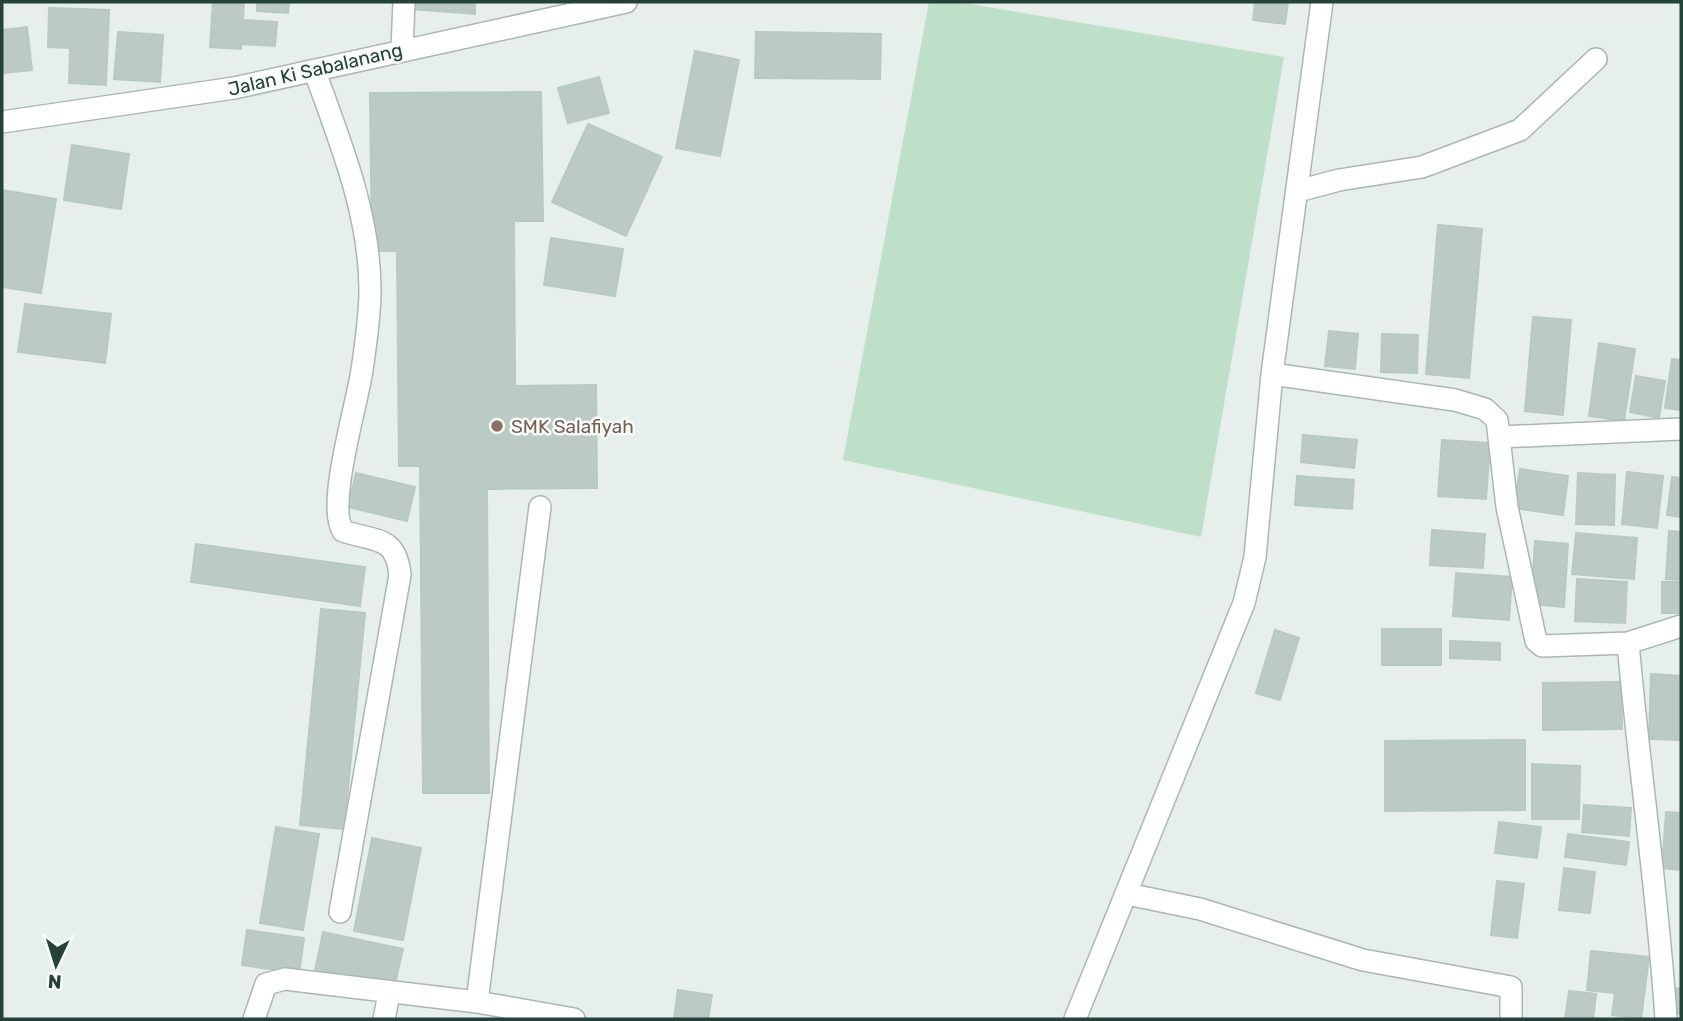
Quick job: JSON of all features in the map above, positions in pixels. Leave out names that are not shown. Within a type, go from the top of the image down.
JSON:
[{"type":"street","points":[[402,50],[404,2]]},
{"type":"street","name":"Jalan Ki Sabalanang","points":[[2,122],[234,88],[626,2]]},
{"type":"street","points":[[1075,1019],[1244,603],[1255,557],[1272,374],[1322,2]]},
{"type":"street","points":[[1298,191],[1339,180],[1422,167],[1520,130],[1596,60]]},
{"type":"street","points":[[315,72],[345,155],[354,190],[367,245],[370,289],[356,409],[337,492],[337,522],[343,531],[381,541],[393,548],[398,558],[400,575],[340,912]]},
{"type":"street","points":[[1272,374],[1455,400],[1492,414],[1497,421],[1507,507],[1536,641],[1548,646],[1628,643],[1681,626]]},
{"type":"street","points":[[1499,437],[1681,429]]},
{"type":"street","points":[[477,1002],[540,507]]},
{"type":"street","points":[[1628,643],[1640,776],[1671,934],[1666,1019]]},
{"type":"street","points":[[1127,894],[1200,909],[1363,960],[1511,988],[1511,1019]]},
{"type":"street","points":[[254,1019],[259,996],[266,985],[273,980],[285,979],[389,994],[477,1002],[574,1019]]},
{"type":"street","points":[[384,1019],[389,994]]},
{"type":"green space","points":[[929,2],[959,2],[1284,57],[1201,537],[843,460]]},
{"type":"building","points":[[213,2],[244,2],[243,20],[277,22],[275,46],[241,44],[241,49],[210,47]]},
{"type":"building","points":[[257,2],[289,2],[288,13],[257,11]]},
{"type":"building","points":[[412,2],[475,2],[475,14],[411,9]]},
{"type":"building","points":[[1255,2],[1288,2],[1285,24],[1253,20]]},
{"type":"building","points":[[49,8],[109,10],[106,85],[69,83],[70,48],[48,47]]},
{"type":"building","points":[[27,27],[32,70],[2,73],[2,30]]},
{"type":"building","points":[[118,32],[163,35],[160,82],[114,79]]},
{"type":"building","points":[[756,32],[881,34],[880,79],[755,78]]},
{"type":"building","points":[[695,51],[739,60],[720,156],[676,148]]},
{"type":"building","points":[[599,77],[609,113],[568,123],[558,88]]},
{"type":"building","name":"SMK Salafiyah","points":[[541,92],[543,221],[514,221],[515,386],[596,385],[597,488],[487,489],[489,793],[423,793],[420,466],[399,466],[397,251],[372,251],[370,93]]},
{"type":"building","points":[[588,124],[662,157],[626,236],[552,202]]},
{"type":"building","points":[[72,145],[129,154],[121,209],[64,200]]},
{"type":"building","points":[[2,190],[56,199],[41,293],[2,287]]},
{"type":"building","points":[[1438,225],[1482,229],[1469,378],[1426,374]]},
{"type":"building","points":[[551,238],[623,249],[615,296],[544,285]]},
{"type":"building","points":[[25,304],[111,314],[105,363],[18,352]]},
{"type":"building","points":[[1533,317],[1571,320],[1563,415],[1525,411]]},
{"type":"building","points":[[1329,331],[1358,334],[1355,369],[1325,366]]},
{"type":"building","points":[[1382,334],[1418,335],[1417,373],[1381,372]]},
{"type":"building","points":[[1599,343],[1635,349],[1624,421],[1589,416]]},
{"type":"building","points":[[1672,359],[1681,360],[1681,410],[1665,408]]},
{"type":"building","points":[[1636,376],[1665,381],[1659,418],[1630,412]]},
{"type":"building","points":[[1303,435],[1357,440],[1354,468],[1301,462]]},
{"type":"building","points":[[1442,440],[1490,443],[1486,499],[1438,496]]},
{"type":"building","points":[[1520,469],[1568,476],[1563,515],[1514,508]]},
{"type":"building","points":[[1627,472],[1663,476],[1657,528],[1622,524]]},
{"type":"building","points":[[356,473],[415,487],[407,521],[348,507]]},
{"type":"building","points":[[1578,473],[1615,475],[1614,525],[1576,524]]},
{"type":"building","points":[[1297,476],[1354,480],[1352,509],[1295,505]]},
{"type":"building","points":[[1672,477],[1681,478],[1681,517],[1667,515]]},
{"type":"building","points":[[1432,530],[1485,534],[1483,568],[1430,565]]},
{"type":"building","points":[[1669,531],[1681,532],[1681,580],[1666,579]]},
{"type":"building","points":[[1576,533],[1637,538],[1634,579],[1572,574]]},
{"type":"building","points":[[1535,541],[1568,544],[1564,607],[1531,604]]},
{"type":"building","points":[[196,544],[365,567],[360,606],[191,582]]},
{"type":"building","points":[[1456,573],[1512,577],[1509,620],[1453,616]]},
{"type":"building","points":[[1577,579],[1627,582],[1625,623],[1575,621]]},
{"type":"building","points":[[1662,582],[1681,582],[1681,613],[1662,613]]},
{"type":"building","points":[[321,609],[365,613],[344,829],[300,825]]},
{"type":"building","points":[[1382,629],[1441,629],[1441,665],[1382,665]]},
{"type":"building","points":[[1275,630],[1299,638],[1280,700],[1256,693]]},
{"type":"building","points":[[1450,641],[1500,643],[1500,660],[1450,658]]},
{"type":"building","points":[[1651,674],[1681,676],[1681,740],[1649,739]]},
{"type":"building","points":[[1621,682],[1622,729],[1543,730],[1543,683]]},
{"type":"building","points":[[1525,740],[1525,810],[1385,811],[1385,741]]},
{"type":"building","points":[[1532,764],[1580,766],[1579,819],[1532,819]]},
{"type":"building","points":[[1584,805],[1631,808],[1629,836],[1582,832]]},
{"type":"building","points":[[1666,812],[1681,813],[1681,870],[1662,868]]},
{"type":"building","points":[[1499,822],[1541,827],[1537,858],[1495,853]]},
{"type":"building","points":[[276,827],[319,834],[303,930],[260,923]]},
{"type":"building","points":[[1568,834],[1629,842],[1626,865],[1565,857]]},
{"type":"building","points":[[372,838],[421,848],[403,940],[354,931]]},
{"type":"building","points":[[1564,868],[1595,872],[1590,913],[1559,910]]},
{"type":"building","points":[[1497,881],[1524,884],[1517,938],[1491,935]]},
{"type":"building","points":[[247,930],[304,938],[299,973],[242,965]]},
{"type":"building","points":[[323,932],[403,949],[394,988],[315,971]]},
{"type":"building","points":[[1591,951],[1649,957],[1641,1019],[1612,1015],[1615,993],[1587,990]]},
{"type":"building","points":[[1672,988],[1681,989],[1681,1014],[1671,1013]]},
{"type":"building","points":[[678,990],[712,995],[708,1019],[674,1019]]},
{"type":"building","points":[[1569,991],[1596,994],[1593,1019],[1565,1019]]},
{"type":"place","name":"SMK Salafiyah","points":[[497,426]]}]
